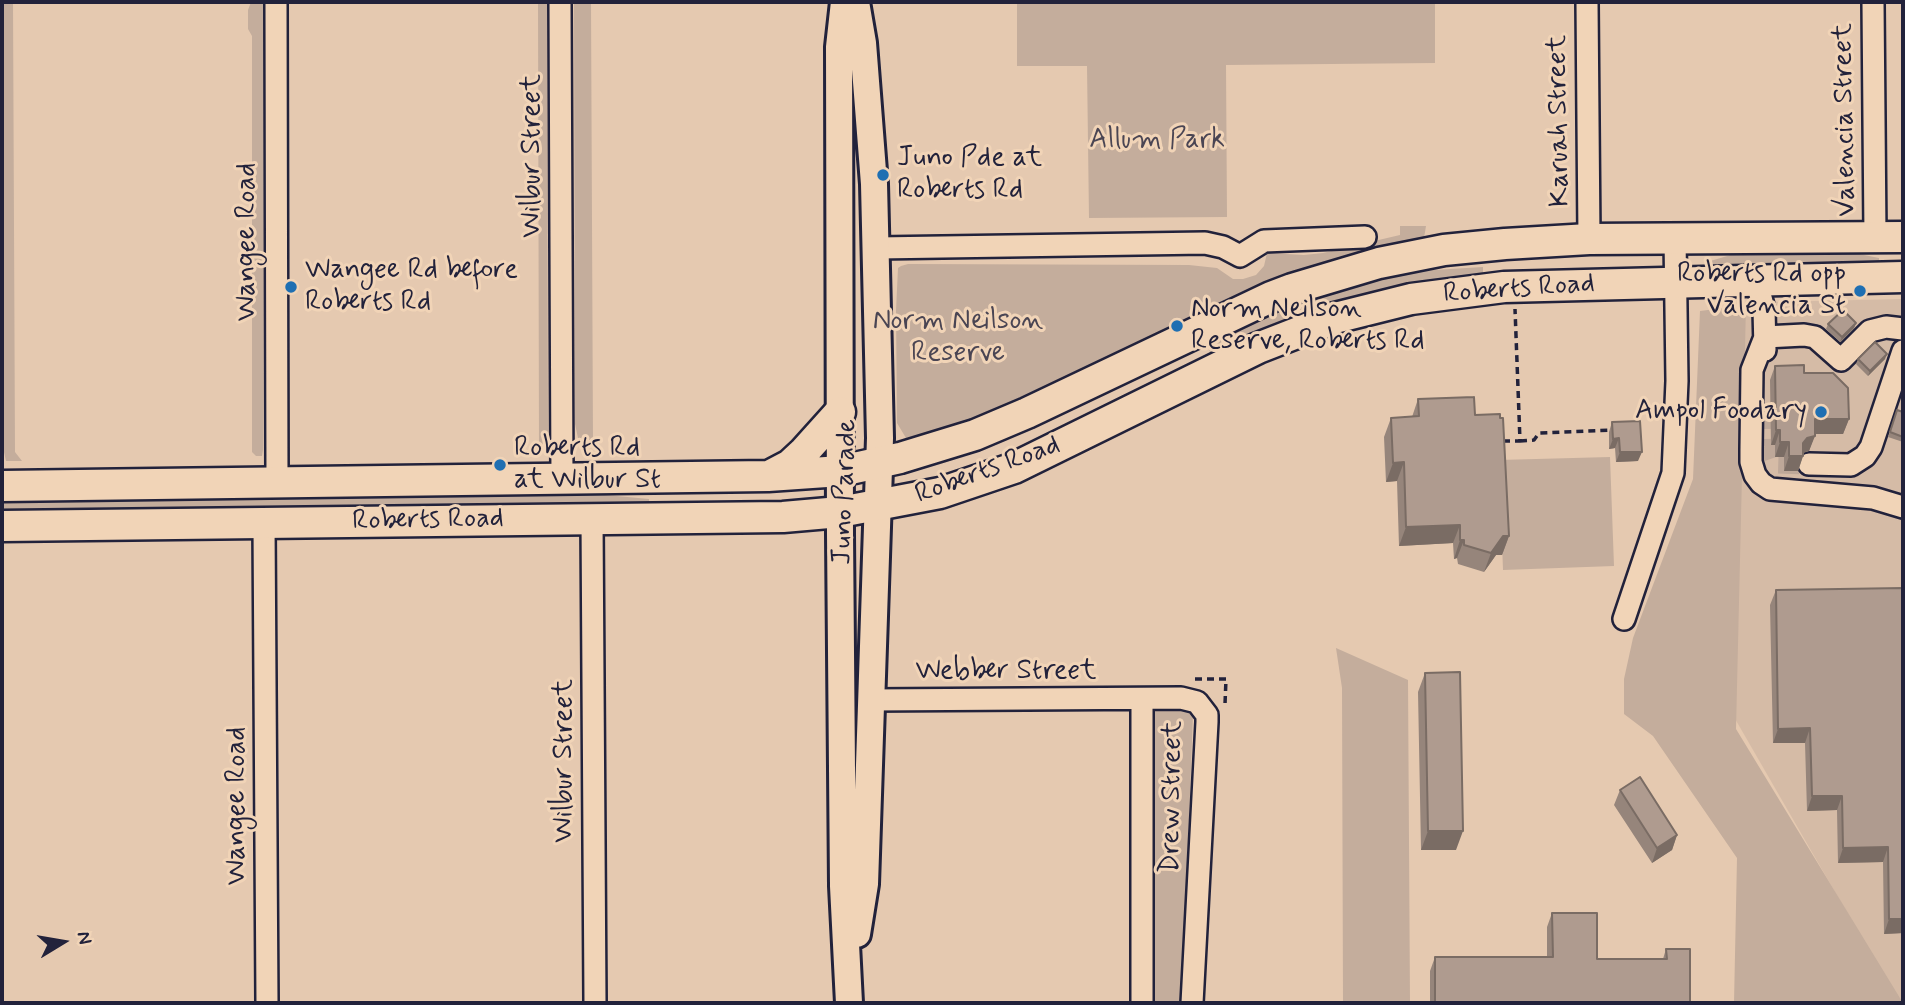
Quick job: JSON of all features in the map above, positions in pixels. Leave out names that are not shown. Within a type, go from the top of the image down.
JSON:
[{"type":"highway","name":"Roberts Road","points":[[2,486],[768,476],[841,471],[953,442],[1008,421],[1292,289],[1379,263],[1444,250],[1590,239],[1889,237]]},
{"type":"highway","name":"Roberts Road","points":[[2,526],[783,517],[840,512],[940,493],[1014,468],[1258,348],[1335,318],[1411,299],[1504,287],[1903,276]]},
{"type":"highway","points":[[768,476],[797,458],[840,412]]},
{"type":"main road","name":"Juno Parade","points":[[844,2],[839,47],[840,512],[843,886],[849,994]]},
{"type":"main road","name":"Juno Parade","points":[[849,994],[865,884],[879,463],[877,248],[863,43],[856,2]]},
{"type":"street","name":"Wangee Road","points":[[276,2],[276,483]]},
{"type":"street","name":"Wilbur Street","points":[[560,2],[562,479]]},
{"type":"street","name":"Karuah Street","points":[[1587,2],[1590,239]]},
{"type":"street","name":"Valencia Street","points":[[1873,2],[1889,237]]},
{"type":"street","points":[[877,248],[1205,243],[1223,247],[1240,256],[1264,241],[1364,237]]},
{"type":"street","points":[[1624,619],[1673,473],[1677,381],[1675,238]]},
{"type":"street","points":[[1756,279],[1764,309],[1764,408]]},
{"type":"street","points":[[1765,337],[1815,337],[1841,360],[1870,331],[1886,327],[1903,329]]},
{"type":"street","points":[[1765,337],[1752,370],[1751,462],[1760,483],[1770,489],[1901,499]]},
{"type":"street","points":[[1810,464],[1851,465],[1865,456],[1899,379],[1903,351]]},
{"type":"street","name":"Wilbur Street","points":[[592,519],[595,1003]]},
{"type":"street","name":"Wangee Road","points":[[264,524],[267,1003]]},
{"type":"street","name":"Drew Street","points":[[1142,1003],[1142,699],[1189,698],[1197,702],[1207,715],[1192,1003]]},
{"type":"street","name":"Webber Street","points":[[871,700],[1142,699]]},
{"type":"path","points":[[1515,306],[1520,441]]},
{"type":"path","points":[[1494,442],[1534,440],[1539,433],[1614,430]]},
{"type":"shaded area","points":[[1903,299],[1903,1003],[1899,1003],[1734,717],[1726,514],[1725,303]]},
{"type":"green space","points":[[2,2],[13,2],[15,452],[22,461],[6,461],[2,443]]},
{"type":"green space","points":[[251,2],[264,2],[262,456],[256,456],[252,452],[252,36],[248,29]]},
{"type":"green space","points":[[538,2],[547,2],[546,451],[539,450]]},
{"type":"green space","points":[[574,2],[591,2],[593,442],[578,438],[575,424]]},
{"type":"green space","name":"Allum Park","points":[[1017,2],[1435,2],[1435,63],[1226,65],[1227,217],[1089,218],[1087,66],[1017,66]]},
{"type":"green space","name":"Norm Neilson Reserve","points":[[1400,226],[1426,226],[1424,238],[1344,257],[1249,289],[1047,386],[942,430],[906,438],[897,423],[896,311],[898,268],[901,266],[1189,265],[1217,268],[1233,279],[1243,279],[1256,275],[1264,266],[1267,253],[1323,253],[1400,235]]},
{"type":"green space","points":[[1849,252],[1879,258],[1879,262],[1705,265],[1734,254]]},
{"type":"green space","points":[[1483,267],[1483,274],[1421,282],[1374,293],[1210,352],[1206,343],[1320,294],[1400,272]]},
{"type":"green space","points":[[1746,305],[1736,729],[1903,1003],[1734,1003],[1737,858],[1653,736],[1624,714],[1624,679],[1633,638],[1693,479],[1700,311]]},
{"type":"green space","points":[[1610,457],[1614,566],[1503,570],[1499,460]]},
{"type":"green space","points":[[595,494],[649,499],[649,503],[2,511],[2,500]]},
{"type":"green space","points":[[1336,648],[1408,680],[1410,1003],[1343,1003],[1342,688]]},
{"type":"green space","points":[[1160,708],[1185,708],[1193,715],[1182,1003],[1150,1003],[1151,714]]},
{"type":"building","points":[[1843,310],[1856,323],[1842,337],[1828,324]]},
{"type":"building","points":[[1875,342],[1887,354],[1870,371],[1858,359]]},
{"type":"building","points":[[1804,365],[1804,373],[1833,373],[1848,388],[1849,419],[1815,419],[1815,436],[1807,438],[1803,443],[1803,456],[1789,456],[1789,442],[1780,442],[1780,430],[1776,430],[1775,366]]},
{"type":"building","points":[[1474,397],[1475,415],[1500,414],[1500,418],[1503,418],[1509,536],[1503,536],[1491,553],[1464,545],[1464,540],[1460,540],[1460,525],[1406,527],[1404,462],[1393,463],[1391,418],[1419,416],[1418,399]]},
{"type":"building","points":[[1897,410],[1903,412],[1903,437],[1890,432]]},
{"type":"building","points":[[1640,421],[1642,452],[1620,452],[1619,438],[1613,439],[1612,422]]},
{"type":"building","points":[[1903,588],[1903,919],[1889,919],[1888,847],[1843,848],[1842,796],[1812,796],[1810,728],[1778,729],[1776,590]]},
{"type":"building","points":[[1460,672],[1463,831],[1428,831],[1425,673]]},
{"type":"building","points":[[1640,777],[1677,835],[1657,848],[1620,790]]},
{"type":"building","points":[[1552,913],[1597,913],[1597,959],[1667,959],[1666,949],[1690,949],[1690,1003],[1435,1003],[1435,957],[1553,957]]},
{"type":"tunnel","points":[[1764,408],[1765,446],[1770,460],[1775,463],[1809,464]]},
{"type":"place","name":"Juno Pde at Roberts Rd","points":[[883,175]]},
{"type":"place","name":"Wangee Rd before Roberts Rd","points":[[291,287]]},
{"type":"place","name":"Roberts Rd opp Valencia St","points":[[1860,291]]},
{"type":"place","name":"Norm Neilson Reserve, Roberts Rd","points":[[1177,326]]},
{"type":"place","name":"Ampol Foodary","points":[[1821,412]]},
{"type":"place","name":"Roberts Rd at Wilbur St","points":[[500,465]]}]
